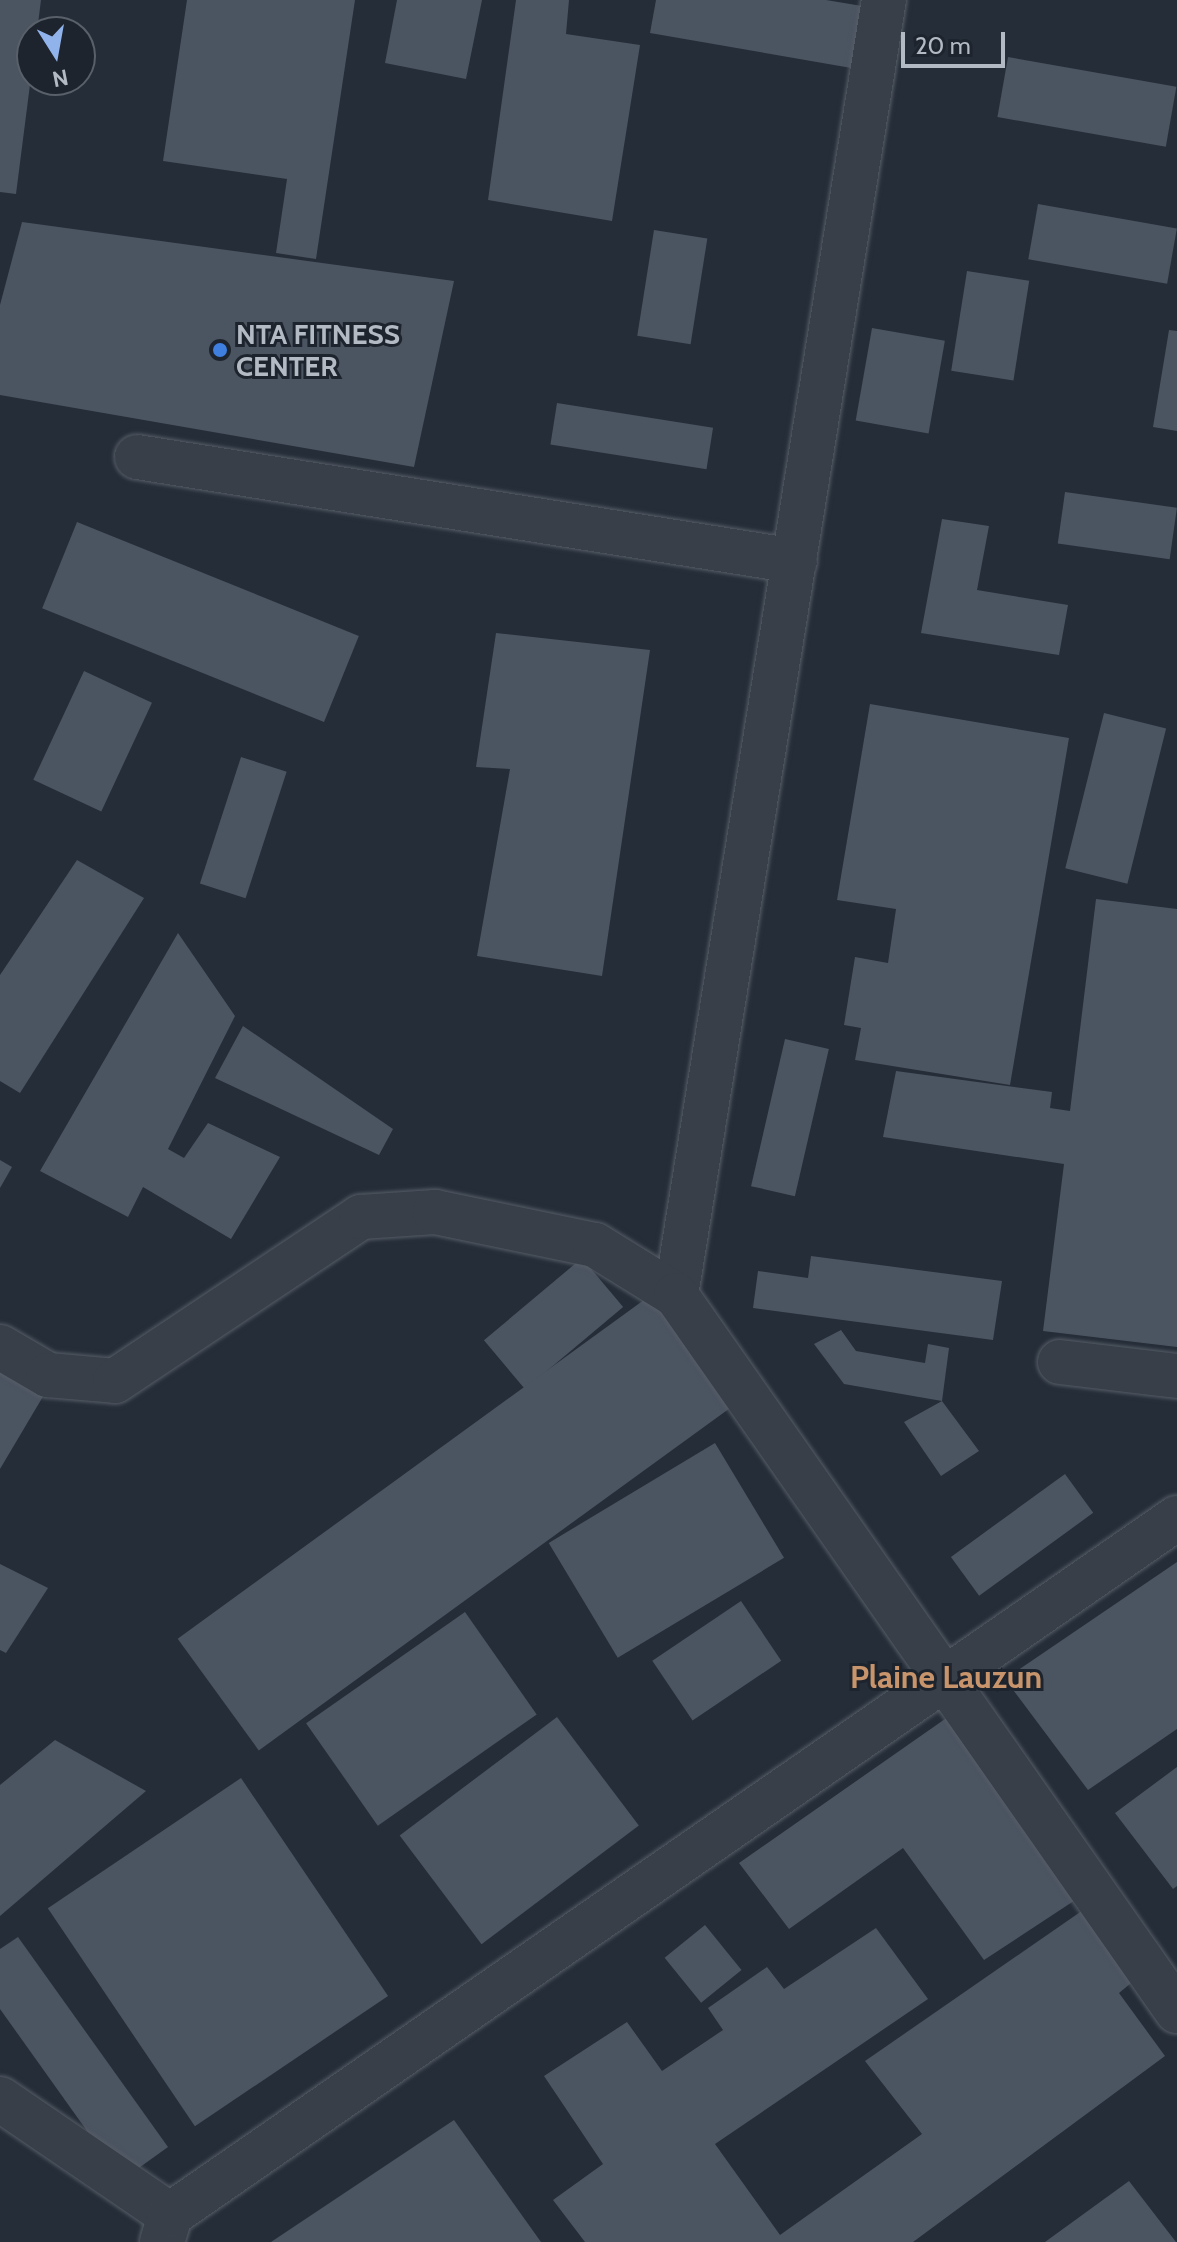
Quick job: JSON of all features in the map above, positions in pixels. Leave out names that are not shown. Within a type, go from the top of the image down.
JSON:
[{"type":"street","points":[[676,1295],[884,0]]},
{"type":"street","points":[[137,457],[795,561]]},
{"type":"street","points":[[0,1347],[48,1375],[115,1381],[361,1217],[435,1212],[595,1245],[676,1295],[946,1676],[1177,2011]]},
{"type":"street","points":[[1060,1362],[1177,1376]]},
{"type":"street","points":[[0,2099],[166,2228],[946,1676],[1177,1518]]},
{"type":"building","points":[[0,0],[41,0],[39,16],[16,16],[16,96],[29,96],[16,194],[0,192]]},
{"type":"building","points":[[187,0],[355,0],[316,259],[276,253],[287,179],[163,161]]},
{"type":"building","points":[[397,0],[482,0],[466,79],[385,63]]},
{"type":"building","points":[[516,0],[569,0],[566,34],[640,45],[612,221],[488,200]]},
{"type":"building","points":[[656,0],[826,0],[868,7],[857,69],[650,33]]},
{"type":"building","points":[[1008,57],[1176,87],[1166,147],[997,117]]},
{"type":"building","points":[[1038,204],[1177,228],[1167,284],[1028,259]]},
{"type":"building","name":"NTA FITNESS CENTER","points":[[22,222],[454,281],[414,467],[0,395],[0,305]]},
{"type":"building","points":[[654,230],[707,238],[691,344],[637,336]]},
{"type":"building","points":[[967,271],[1029,281],[1013,381],[951,371]]},
{"type":"building","points":[[872,328],[945,341],[929,433],[856,421]]},
{"type":"building","points":[[1169,330],[1177,331],[1177,431],[1153,427]]},
{"type":"building","points":[[557,403],[713,428],[706,469],[550,444]]},
{"type":"building","points":[[1065,492],[1177,508],[1170,559],[1058,543]]},
{"type":"building","points":[[942,519],[989,526],[977,590],[1068,605],[1059,655],[921,633]]},
{"type":"building","points":[[77,522],[359,636],[324,722],[42,608]]},
{"type":"building","points":[[496,633],[650,650],[602,976],[477,956],[510,769],[476,767]]},
{"type":"building","points":[[84,671],[152,703],[101,811],[33,780]]},
{"type":"building","points":[[870,704],[1069,738],[1010,1085],[855,1060],[861,1028],[844,1025],[855,957],[888,963],[896,909],[837,900]]},
{"type":"building","points":[[1104,713],[1166,728],[1127,884],[1065,868]]},
{"type":"building","points":[[241,757],[287,772],[246,898],[200,883]]},
{"type":"building","points":[[77,860],[144,898],[20,1093],[0,1081],[0,975]]},
{"type":"building","points":[[1096,899],[1177,909],[1177,1347],[1043,1331],[1064,1164],[883,1137],[896,1071],[1052,1092],[1050,1108],[1070,1111]]},
{"type":"building","points":[[178,933],[235,1016],[168,1149],[184,1158],[208,1123],[280,1157],[231,1239],[143,1187],[128,1217],[40,1171]]},
{"type":"building","points":[[243,1026],[393,1129],[379,1155],[215,1078]]},
{"type":"building","points":[[785,1039],[829,1049],[795,1196],[751,1186]]},
{"type":"building","points":[[0,1160],[12,1167],[0,1188]]},
{"type":"building","points":[[811,1256],[1002,1281],[993,1340],[753,1308],[758,1271],[808,1278]]},
{"type":"building","points":[[582,1258],[623,1307],[525,1389],[484,1340]]},
{"type":"building","points":[[659,1289],[740,1401],[259,1750],[178,1639]]},
{"type":"building","points":[[841,1330],[856,1351],[925,1363],[928,1344],[949,1348],[942,1401],[844,1384],[814,1344]]},
{"type":"building","points":[[0,1354],[51,1383],[0,1469]]},
{"type":"building","points":[[942,1401],[979,1451],[941,1476],[904,1422]]},
{"type":"building","points":[[715,1443],[784,1558],[618,1658],[549,1543]]},
{"type":"building","points":[[1065,1474],[1093,1513],[979,1596],[951,1557]]},
{"type":"building","points":[[1177,1562],[1177,1729],[1088,1790],[1005,1679]]},
{"type":"building","points":[[0,1564],[48,1588],[6,1653],[0,1650]]},
{"type":"building","points":[[741,1601],[781,1661],[693,1721],[652,1661]]},
{"type":"building","points":[[465,1612],[537,1714],[378,1826],[306,1723]]},
{"type":"building","points":[[965,1705],[1092,1889],[984,1960],[903,1848],[789,1929],[739,1863]]},
{"type":"building","points":[[557,1717],[639,1826],[482,1944],[400,1836]]},
{"type":"building","points":[[55,1740],[146,1791],[0,1916],[0,1785]]},
{"type":"building","points":[[1177,1767],[1177,1886],[1173,1889],[1115,1813]]},
{"type":"building","points":[[241,1778],[388,1996],[195,2126],[48,1908]]},
{"type":"building","points":[[1099,1899],[1148,1969],[1119,1993],[1165,2056],[913,2242],[585,2242],[553,2200],[603,2164],[544,2076],[627,2022],[662,2071],[723,2030],[708,2008],[767,1967],[784,1989],[876,1928],[928,1999],[715,2144],[780,2235],[922,2134],[865,2061]]},
{"type":"building","points":[[705,1925],[742,1970],[701,2003],[665,1958]]},
{"type":"building","points":[[18,1937],[168,2147],[122,2180],[0,2009],[0,1949]]},
{"type":"building","points":[[454,2120],[541,2242],[271,2242]]},
{"type":"building","points":[[1129,2181],[1176,2242],[1045,2242]]},
{"type":"place","name":"NTA FITNESS CENTER","points":[[220,350]]},
{"type":"district","name":"Plaine Lauzun","points":[[946,1677]]}]
